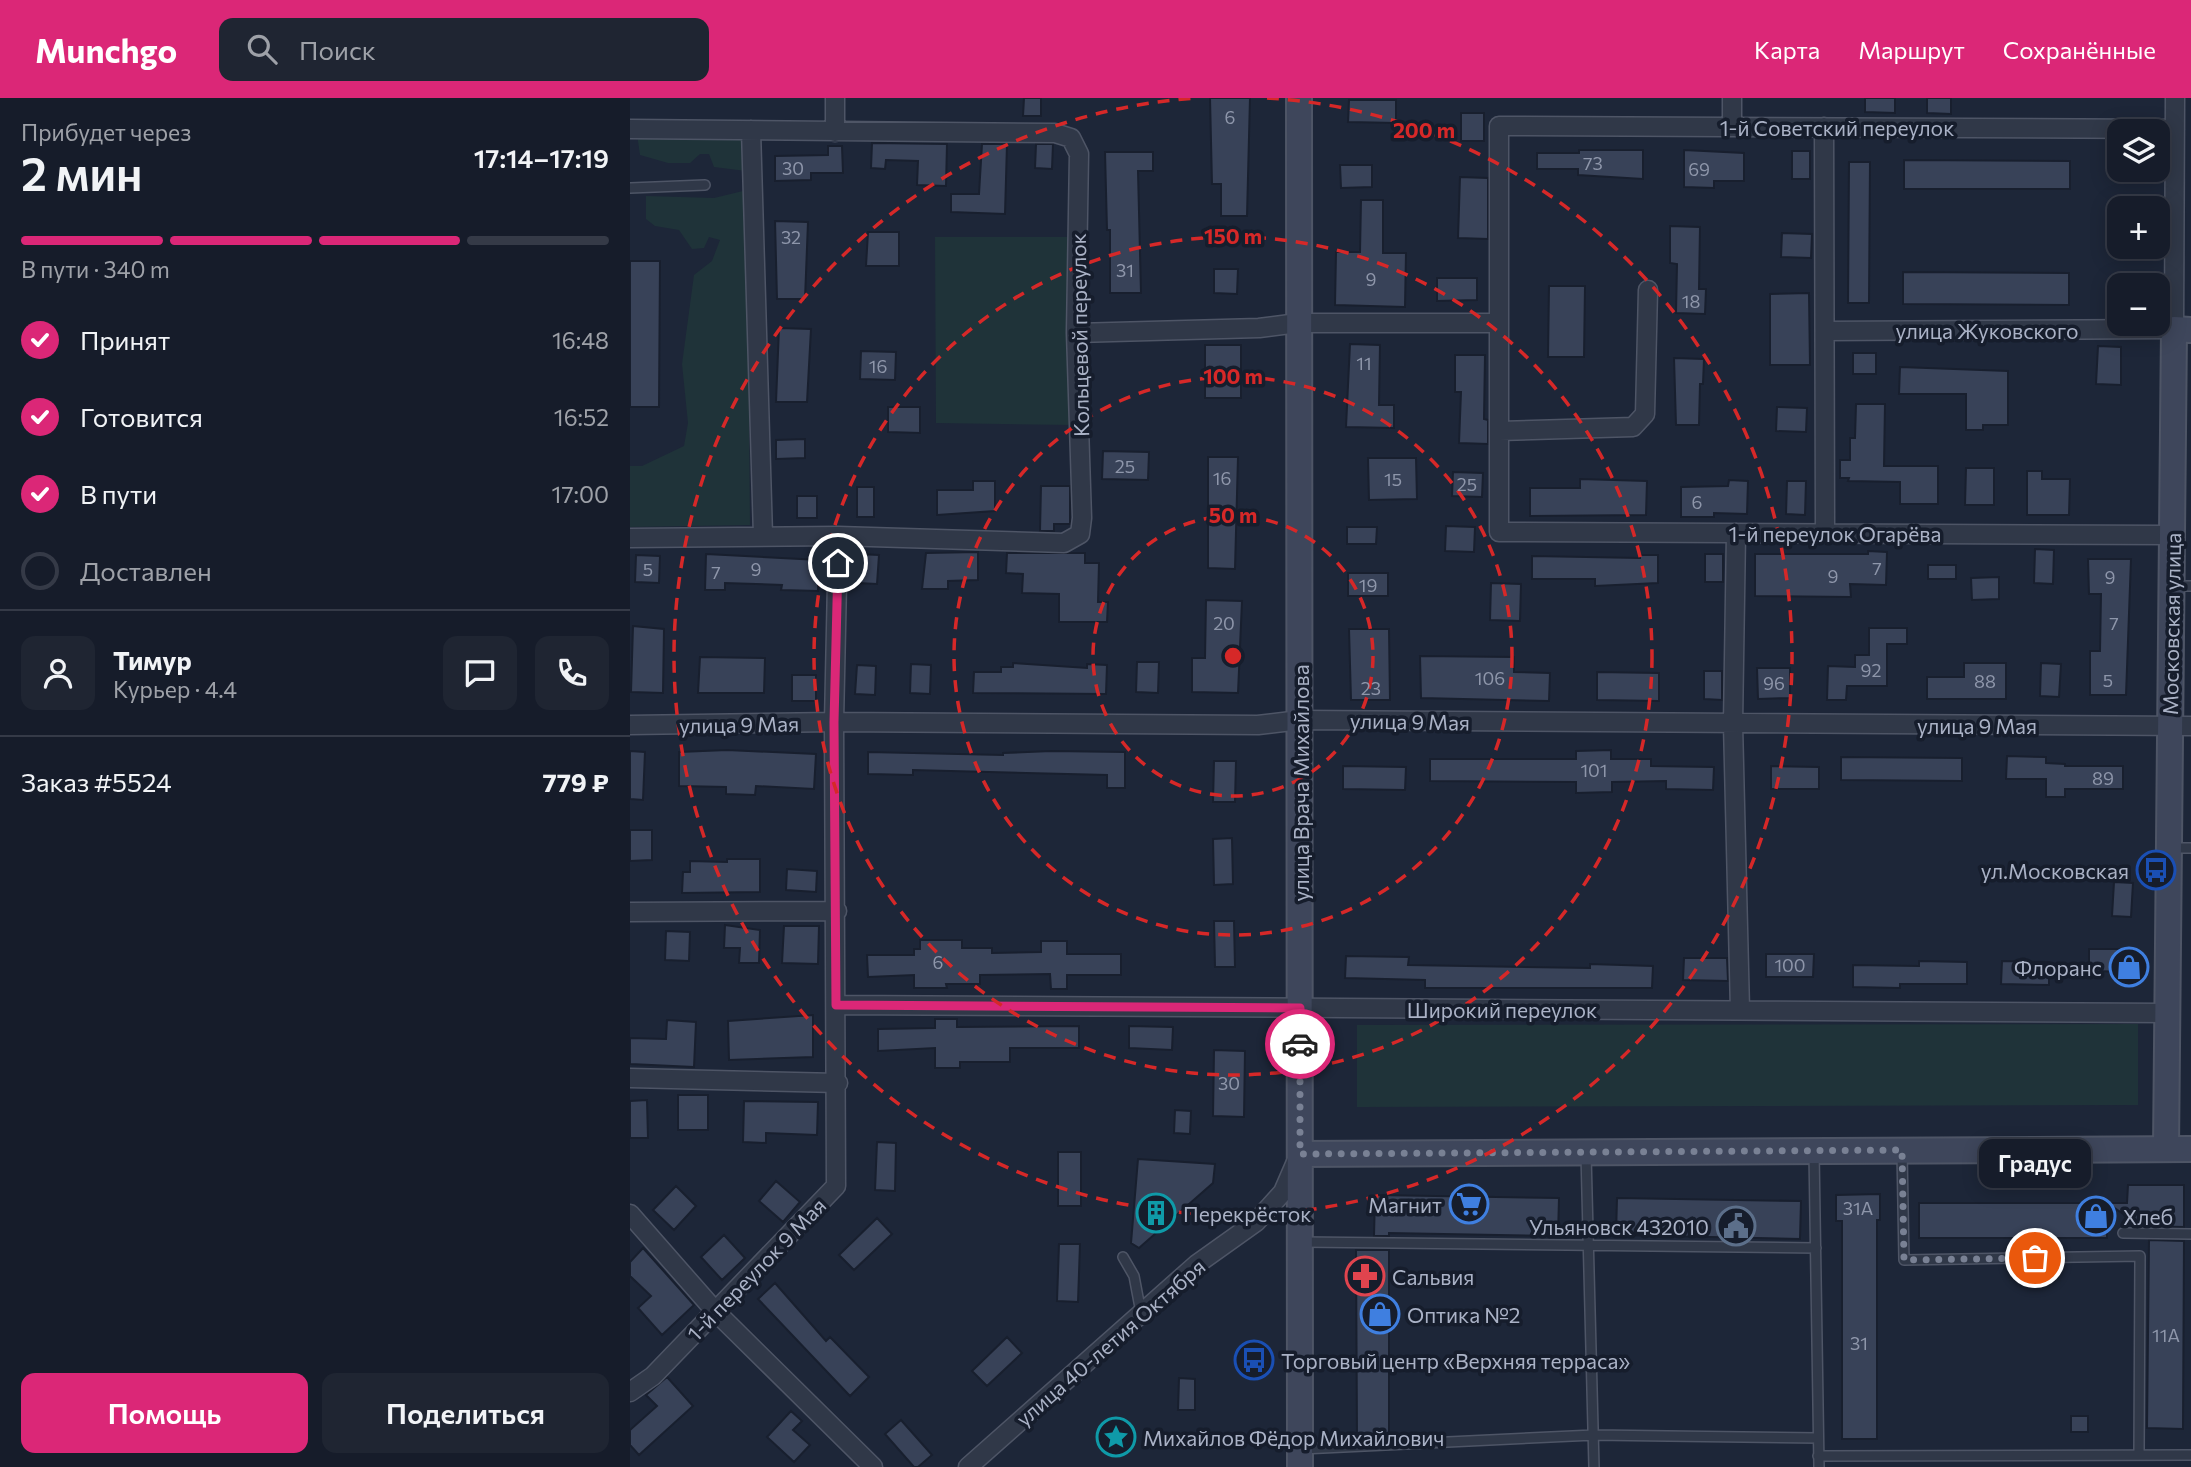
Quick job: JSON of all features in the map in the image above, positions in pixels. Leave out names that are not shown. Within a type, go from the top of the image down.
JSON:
[{"type":"main road","name":"улица Врача Михайлова","points":[[1298,98],[1300,1458]]},
{"type":"main road","name":"Московская улица","points":[[2166,1149],[2168,1013],[2180,848],[2181,586],[2172,535],[2183,329]]},
{"type":"main road","points":[[1300,1154],[2191,1149]]},
{"type":"street","points":[[835,98],[835,132]]},
{"type":"street","points":[[1732,98],[1732,127]]},
{"type":"street","name":"Московская улица","points":[[2175,98],[2180,138],[2183,329]]},
{"type":"street","name":"1-й Советский переулок","points":[[1499,323],[1499,125],[1824,127],[2180,138]]},
{"type":"street","points":[[1824,127],[1825,532]]},
{"type":"street","name":"Кольцевой переулок","points":[[630,129],[1055,133],[1071,138],[1079,154],[1076,333],[1080,534],[1064,543],[763,536],[630,538]]},
{"type":"street","points":[[751,130],[763,536]]},
{"type":"street","points":[[1076,333],[1259,328],[1298,323],[1499,323],[1499,431],[1633,428],[1644,414],[1648,290]]},
{"type":"street","name":"улица Жуковского","points":[[1825,331],[2183,329]]},
{"type":"street","name":"1-й переулок Огарёва","points":[[1499,431],[1499,532],[2172,535]]},
{"type":"street","points":[[1736,533],[1732,724],[1740,1010]]},
{"type":"street","name":"1-й переулок 9 Мая","points":[[630,1392],[653,1376],[836,1186],[838,1083],[834,722],[838,537]]},
{"type":"street","name":"улица 9 Мая","points":[[630,725],[834,722],[1258,726],[1300,720],[2181,726]]},
{"type":"street","points":[[630,912],[836,911]]},
{"type":"street","name":"Широкий переулок","points":[[836,1005],[2168,1013]]},
{"type":"street","points":[[630,1078],[838,1083]]},
{"type":"street","name":"улица 40-летия Октября","points":[[968,1467],[1197,1264],[1256,1222],[1283,1192],[1300,1154]]},
{"type":"street","points":[[630,1214],[716,1312],[873,1467]]},
{"type":"lane","points":[[630,188],[705,185]]},
{"type":"lane","points":[[1814,1150],[1819,1467]]},
{"type":"lane","points":[[1902,1150],[1904,1260],[2140,1256],[2139,1455]]},
{"type":"lane","points":[[1586,1152],[1594,1467]]},
{"type":"lane","points":[[2123,1233],[2191,1234]]},
{"type":"lane","points":[[1299,1242],[1587,1243],[1816,1248]]},
{"type":"lane","points":[[1123,1257],[1134,1276],[1141,1313]]},
{"type":"lane","points":[[1300,1458],[1594,1435],[1818,1438]]},
{"type":"lane","points":[[1818,1456],[2191,1455]]},
{"type":"shaded area","points":[[746,131],[746,171],[714,167],[709,154],[700,154],[690,163],[668,163],[640,155],[637,134]]},
{"type":"shaded area","points":[[747,190],[750,525],[630,527],[630,466],[642,466],[684,446],[688,423],[682,364],[694,275],[712,261],[720,240],[709,237],[704,248],[692,249],[679,230],[655,226],[646,219],[646,196],[714,198]]},
{"type":"shaded area","points":[[935,237],[1076,237],[1073,425],[936,423]]},
{"type":"shaded area","points":[[2138,1024],[2138,1105],[1357,1107],[1357,1025]]},
{"type":"building","points":[[1024,98],[1041,98],[1041,116],[1023,116]]},
{"type":"building","points":[[1210,98],[1250,98],[1247,216],[1221,216],[1221,184],[1212,184]]},
{"type":"building","points":[[1865,98],[1895,98],[1895,113],[1865,112]]},
{"type":"building","points":[[1927,98],[1951,98],[1951,114],[1927,113]]},
{"type":"building","points":[[1349,100],[1396,100],[1396,123],[1348,122]]},
{"type":"building","points":[[1461,113],[1484,113],[1484,141],[1461,141]]},
{"type":"building","points":[[872,143],[947,144],[946,186],[917,185],[918,161],[886,160],[885,169],[871,168]]},
{"type":"building","points":[[982,144],[1007,144],[1005,214],[951,212],[951,194],[979,194]]},
{"type":"building","points":[[1036,144],[1053,144],[1052,169],[1035,168]]},
{"type":"building","points":[[828,146],[842,146],[843,173],[811,173],[811,180],[775,181],[775,156],[828,155]]},
{"type":"building","points":[[1579,150],[1643,150],[1643,179],[1578,175],[1578,169],[1537,169],[1537,153],[1579,153]]},
{"type":"building","points":[[1684,150],[1744,153],[1744,181],[1714,181],[1714,188],[1684,187]]},
{"type":"building","points":[[1792,151],[1810,151],[1810,179],[1792,179]]},
{"type":"building","points":[[1105,152],[1153,152],[1153,171],[1138,171],[1141,293],[1110,293],[1110,230],[1107,230]]},
{"type":"building","points":[[1904,160],[2070,161],[2070,189],[1904,189]]},
{"type":"building","points":[[1849,162],[1870,162],[1869,303],[1848,303]]},
{"type":"building","points":[[1340,165],[1372,165],[1372,187],[1341,188]]},
{"type":"building","points":[[1460,177],[1488,178],[1488,239],[1458,238]]},
{"type":"building","points":[[1361,200],[1383,200],[1383,253],[1406,253],[1405,307],[1335,305],[1336,252],[1360,252]]},
{"type":"building","points":[[775,221],[808,222],[805,299],[777,299]]},
{"type":"building","points":[[1670,226],[1700,227],[1699,289],[1706,289],[1705,314],[1676,313],[1677,264],[1670,263]]},
{"type":"building","points":[[868,232],[899,232],[899,266],[866,266]]},
{"type":"building","points":[[1782,233],[1812,234],[1811,258],[1781,257]]},
{"type":"building","points":[[630,261],[660,261],[659,407],[630,407]]},
{"type":"building","points":[[1214,269],[1238,269],[1237,294],[1214,293]]},
{"type":"building","points":[[1903,272],[2069,273],[2069,305],[1903,304]]},
{"type":"building","points":[[1437,278],[1477,278],[1477,300],[1437,301]]},
{"type":"building","points":[[1549,286],[1585,286],[1584,357],[1548,357]]},
{"type":"building","points":[[1809,293],[1810,365],[1770,365],[1770,294]]},
{"type":"building","points":[[779,328],[811,329],[807,402],[776,402]]},
{"type":"building","points":[[1350,344],[1380,345],[1379,405],[1394,405],[1394,428],[1346,427]]},
{"type":"building","points":[[1205,345],[1241,345],[1241,398],[1205,398]]},
{"type":"building","points":[[2098,346],[2121,347],[2121,385],[2096,384]]},
{"type":"building","points":[[861,351],[896,352],[895,380],[860,379]]},
{"type":"building","points":[[1853,353],[1876,353],[1876,374],[1853,374]]},
{"type":"building","points":[[1455,355],[1485,355],[1484,419],[1488,420],[1488,444],[1459,443],[1461,392],[1455,392]]},
{"type":"building","points":[[1674,358],[1704,359],[1703,384],[1700,384],[1699,425],[1676,425]]},
{"type":"building","points":[[1900,367],[2008,371],[2008,425],[1983,425],[1983,430],[1966,430],[1966,394],[1899,394]]},
{"type":"building","points":[[1856,404],[1885,404],[1884,466],[1938,466],[1938,504],[1900,504],[1900,482],[1848,481],[1849,478],[1840,478],[1840,460],[1850,460],[1850,438],[1855,438]]},
{"type":"building","points":[[888,407],[920,407],[920,433],[888,432]]},
{"type":"building","points":[[1777,407],[1807,408],[1806,432],[1776,431]]},
{"type":"building","points":[[805,439],[805,458],[776,459],[776,440]]},
{"type":"building","points":[[1103,451],[1149,452],[1148,480],[1102,479]]},
{"type":"building","points":[[1208,457],[1238,457],[1235,569],[1208,568]]},
{"type":"building","points":[[1368,458],[1416,458],[1417,499],[1369,500]]},
{"type":"building","points":[[1966,468],[1994,468],[1994,505],[1965,505]]},
{"type":"building","points":[[2027,471],[2042,471],[2042,479],[2070,479],[2069,515],[2027,515]]},
{"type":"building","points":[[1453,472],[1483,473],[1482,497],[1452,496]]},
{"type":"building","points":[[1580,479],[1647,481],[1646,515],[1530,516],[1530,488],[1580,488]]},
{"type":"building","points":[[1729,480],[1748,481],[1747,514],[1714,513],[1714,517],[1681,517],[1681,487],[1728,486]]},
{"type":"building","points":[[973,481],[995,481],[995,511],[937,515],[937,490],[973,490]]},
{"type":"building","points":[[1787,481],[1806,481],[1805,515],[1786,514]]},
{"type":"building","points":[[1041,486],[1070,486],[1070,524],[1054,524],[1054,531],[1040,531]]},
{"type":"building","points":[[857,487],[874,487],[874,517],[857,517]]},
{"type":"building","points":[[797,496],[817,496],[817,518],[797,518]]},
{"type":"building","points":[[1446,526],[1475,527],[1474,552],[1445,551]]},
{"type":"building","points":[[1347,527],[1377,527],[1376,544],[1347,544]]},
{"type":"building","points":[[2035,549],[2054,550],[2053,584],[2034,583]]},
{"type":"building","points":[[1868,551],[1887,552],[1886,585],[1850,584],[1851,597],[1755,596],[1755,554],[1868,554]]},
{"type":"building","points":[[978,552],[978,580],[948,581],[948,589],[922,589],[926,553]]},
{"type":"building","points":[[1007,553],[1085,553],[1085,563],[1099,563],[1098,602],[1108,602],[1107,622],[1059,622],[1059,594],[1022,593],[1023,574],[1006,573]]},
{"type":"building","points":[[706,554],[819,560],[818,591],[781,590],[782,585],[725,583],[725,590],[705,590]]},
{"type":"building","points":[[859,554],[879,555],[877,584],[857,583]]},
{"type":"building","points":[[1705,554],[1723,554],[1723,582],[1705,582]]},
{"type":"building","points":[[636,555],[660,556],[659,583],[635,582]]},
{"type":"building","points":[[1640,555],[1658,555],[1658,583],[1595,586],[1595,579],[1532,579],[1532,556],[1640,558]]},
{"type":"building","points":[[2088,559],[2131,559],[2126,695],[2090,695],[2090,651],[2100,651],[2101,594],[2089,594]]},
{"type":"building","points":[[1928,565],[1956,565],[1956,579],[1928,579]]},
{"type":"building","points":[[1348,573],[1388,573],[1388,596],[1348,596]]},
{"type":"building","points":[[1999,577],[1999,599],[1972,600],[1971,578]]},
{"type":"building","points":[[1491,583],[1521,584],[1520,621],[1490,620]]},
{"type":"building","points":[[1206,600],[1242,601],[1238,693],[1192,692],[1192,658],[1205,658]]},
{"type":"building","points":[[633,626],[664,629],[663,693],[631,692]]},
{"type":"building","points":[[1869,628],[1907,628],[1907,644],[1887,644],[1887,686],[1847,686],[1846,700],[1827,700],[1828,666],[1855,667],[1855,655],[1869,655]]},
{"type":"building","points":[[1349,629],[1389,629],[1390,700],[1351,700]]},
{"type":"building","points":[[1420,656],[1514,657],[1514,672],[1550,673],[1549,701],[1421,698]]},
{"type":"building","points":[[700,657],[765,658],[764,693],[698,693]]},
{"type":"building","points":[[1137,662],[1159,662],[1158,693],[1136,692]]},
{"type":"building","points":[[1013,663],[1087,668],[1087,664],[1107,665],[1106,694],[973,693],[974,672],[1001,672],[1001,667],[1013,667]]},
{"type":"building","points":[[1964,663],[2006,663],[2006,699],[1927,699],[1927,677],[1964,677]]},
{"type":"building","points":[[2041,663],[2061,664],[2059,697],[2040,696]]},
{"type":"building","points":[[911,664],[931,665],[930,694],[910,693]]},
{"type":"building","points":[[857,665],[876,666],[875,695],[855,694]]},
{"type":"building","points":[[1757,668],[1790,668],[1790,698],[1758,699]]},
{"type":"building","points":[[1704,671],[1722,671],[1722,700],[1704,699]]},
{"type":"building","points":[[1597,672],[1659,673],[1659,701],[1597,700]]},
{"type":"building","points":[[792,675],[816,675],[816,701],[792,701]]},
{"type":"building","points":[[727,750],[816,754],[814,789],[756,786],[755,795],[726,794],[726,787],[679,786],[679,752]]},
{"type":"building","points":[[1611,750],[1611,759],[1651,759],[1651,766],[1714,767],[1713,790],[1666,789],[1666,781],[1612,782],[1612,792],[1576,793],[1576,782],[1430,781],[1430,759],[1576,759],[1576,751]]},
{"type":"building","points":[[630,751],[645,752],[643,800],[630,799]]},
{"type":"building","points":[[1051,751],[1125,752],[1125,788],[1107,788],[1107,775],[913,770],[913,775],[868,774],[868,752],[1003,755]]},
{"type":"building","points":[[2007,756],[2046,757],[2046,763],[2065,766],[2123,766],[2123,789],[2065,789],[2065,797],[2046,797],[2046,779],[2006,779]]},
{"type":"building","points":[[1841,757],[1962,758],[1962,781],[1841,780]]},
{"type":"building","points":[[1214,761],[1236,761],[1235,802],[1213,802]]},
{"type":"building","points":[[1343,766],[1406,767],[1405,790],[1343,789]]},
{"type":"building","points":[[1771,766],[1819,767],[1819,789],[1771,789]]},
{"type":"building","points":[[630,830],[652,830],[652,860],[630,861]]},
{"type":"building","points":[[1232,838],[1233,884],[1214,885],[1213,839]]},
{"type":"building","points":[[727,859],[760,859],[760,892],[682,893],[683,872],[690,872],[690,861],[727,862]]},
{"type":"building","points":[[787,869],[817,871],[816,892],[786,890]]},
{"type":"building","points":[[2114,882],[2133,883],[2131,917],[2112,916]]},
{"type":"building","points":[[1214,921],[1234,921],[1235,967],[1215,967]]},
{"type":"building","points":[[725,925],[760,930],[759,963],[739,963],[740,948],[724,948]]},
{"type":"building","points":[[784,926],[819,926],[818,964],[782,963]]},
{"type":"building","points":[[666,931],[690,932],[689,961],[665,960]]},
{"type":"building","points":[[920,940],[962,940],[962,948],[992,948],[992,953],[1041,952],[1041,941],[1067,941],[1067,954],[1121,954],[1121,975],[1067,975],[1067,989],[1051,989],[1050,974],[980,975],[980,984],[946,984],[947,988],[914,988],[914,975],[868,977],[867,955],[914,955],[914,949],[920,949]]},
{"type":"building","points":[[2089,949],[2137,949],[2136,972],[2089,971]]},
{"type":"building","points":[[1766,954],[1814,954],[1813,977],[1766,977]]},
{"type":"building","points":[[1346,956],[1409,957],[1408,965],[1590,968],[1590,964],[1653,966],[1652,988],[1425,988],[1425,980],[1345,978]]},
{"type":"building","points":[[1684,958],[1727,958],[1728,981],[1683,980]]},
{"type":"building","points":[[1919,961],[1967,962],[1967,984],[1900,984],[1900,988],[1853,987],[1853,965],[1919,966]]},
{"type":"building","points":[[2002,961],[2049,962],[2049,985],[2001,984]]},
{"type":"building","points":[[813,1015],[813,1057],[729,1060],[728,1021]]},
{"type":"building","points":[[935,1019],[957,1019],[957,1027],[1079,1026],[1079,1048],[1010,1048],[1010,1062],[960,1062],[960,1068],[935,1068],[935,1048],[878,1051],[878,1029],[935,1028]]},
{"type":"building","points":[[667,1020],[696,1022],[694,1067],[630,1064],[630,1038],[666,1039]]},
{"type":"building","points":[[1129,1026],[1173,1027],[1172,1050],[1129,1048]]},
{"type":"building","points":[[1214,1050],[1245,1051],[1244,1117],[1213,1116]]},
{"type":"building","points":[[678,1095],[708,1095],[708,1130],[678,1130]]},
{"type":"building","points":[[647,1100],[648,1138],[630,1138],[630,1101]]},
{"type":"building","points":[[744,1101],[818,1102],[817,1135],[766,1133],[766,1143],[743,1142]]},
{"type":"building","points":[[1175,1110],[1191,1111],[1190,1134],[1174,1133]]},
{"type":"building","points":[[877,1142],[896,1143],[895,1191],[875,1190]]},
{"type":"building","points":[[1058,1152],[1081,1152],[1081,1206],[1058,1206]]},
{"type":"building","name":"Перекрёсток","points":[[1138,1159],[1215,1164],[1213,1183],[1139,1248],[1131,1243]]},
{"type":"building","points":[[776,1181],[800,1202],[783,1222],[759,1201]]},
{"type":"building","points":[[2128,1185],[2184,1185],[2184,1227],[2141,1226],[2107,1203],[2127,1203]]},
{"type":"building","points":[[676,1186],[696,1206],[674,1230],[653,1210]]},
{"type":"building","points":[[1880,1194],[1880,1220],[1877,1220],[1877,1439],[1842,1439],[1842,1221],[1836,1221],[1836,1195]]},
{"type":"building","points":[[1375,1195],[1559,1198],[1558,1236],[1389,1233],[1389,1236],[1374,1236]]},
{"type":"building","points":[[1617,1198],[1801,1201],[1800,1239],[1616,1235]]},
{"type":"building","points":[[1919,1203],[2107,1203],[2107,1238],[1919,1238]]},
{"type":"building","points":[[877,1218],[892,1234],[854,1270],[839,1255]]},
{"type":"building","points":[[724,1235],[745,1258],[722,1280],[701,1257]]},
{"type":"building","points":[[2149,1240],[2184,1241],[2183,1429],[2147,1428]]},
{"type":"building","points":[[1059,1244],[1080,1244],[1078,1302],[1057,1301]]},
{"type":"building","points":[[643,1248],[694,1305],[662,1335],[638,1308],[651,1296],[630,1276],[630,1262]]},
{"type":"building","points":[[1356,1250],[1389,1250],[1389,1438],[1357,1439]]},
{"type":"building","points":[[775,1283],[826,1341],[830,1337],[869,1377],[850,1396],[758,1299]]},
{"type":"building","points":[[1007,1337],[1022,1353],[987,1386],[972,1371]]},
{"type":"building","points":[[667,1377],[693,1406],[639,1455],[630,1445],[630,1430],[657,1406],[646,1395]]},
{"type":"building","points":[[1179,1378],[1195,1379],[1195,1410],[1178,1410]]},
{"type":"building","points":[[791,1411],[802,1421],[793,1430],[810,1445],[794,1462],[767,1437]]},
{"type":"building","points":[[2071,1416],[2088,1416],[2088,1432],[2071,1432]]},
{"type":"building","points":[[901,1420],[932,1455],[918,1467],[914,1467],[885,1434]]},
{"type":"way so far","points":[[1300,1044],[1300,1154],[1902,1150],[1904,1260],[2035,1258]]},
{"type":"place","name":"ул.Московская","points":[[2156,870]]},
{"type":"place","name":"Флоранс","points":[[2129,967]]},
{"type":"place","name":"Магнит","points":[[1469,1204]]},
{"type":"place","name":"Перекрёсток","points":[[1156,1213]]},
{"type":"place","name":"Хлеб","points":[[2096,1216]]},
{"type":"place","name":"Ульяновск 432010","points":[[1736,1226]]},
{"type":"place","name":"Градус","points":[[2035,1258]]},
{"type":"place","name":"Сальвия","points":[[1365,1276]]},
{"type":"place","name":"Оптика №2","points":[[1380,1314]]},
{"type":"place","name":"Торговый центр «Верхняя терраса»","points":[[1254,1360]]},
{"type":"place","name":"Михайлов Фёдор Михайлович","points":[[1116,1437]]},
{"type":"route","points":[[838,563],[834,722],[836,1005],[1300,1008],[1300,1044]]}]
